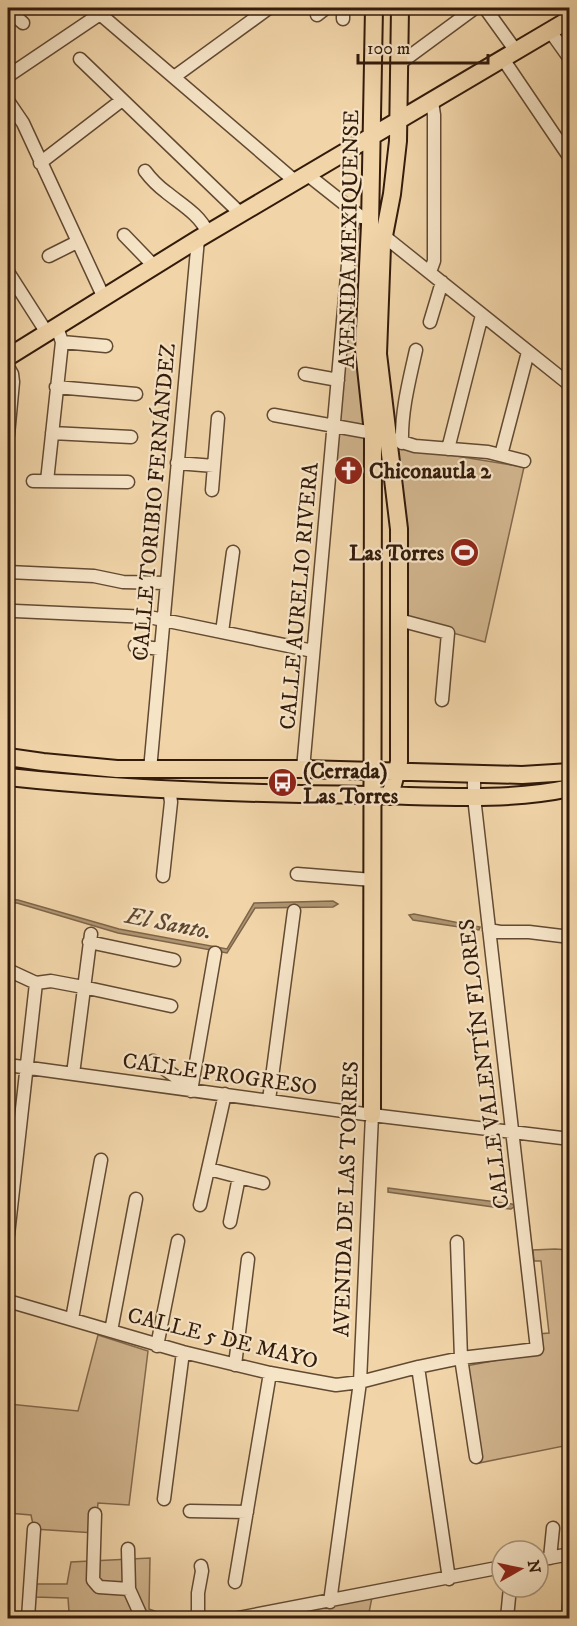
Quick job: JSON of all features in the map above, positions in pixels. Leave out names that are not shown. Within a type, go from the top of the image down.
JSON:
[{"type":"main road","name":"AVENIDA MEXIQUENSE","points":[[374,8],[372,135],[378,354],[399,529],[399,762],[397,772],[382,796]]},
{"type":"main road","name":"AVENIDA MEXIQUENSE","points":[[376,230],[392,194],[398,122],[400,8]]},
{"type":"main road","points":[[8,357],[55,334],[104,298],[203,236],[570,20]]},
{"type":"main road","name":"AVENIDA MEXIQUENSE","points":[[382,796],[373,772],[388,438]]},
{"type":"main road","points":[[8,757],[64,764],[150,770],[303,769],[522,775],[570,772]]},
{"type":"main road","points":[[8,777],[254,794],[474,797],[555,792],[570,788]]},
{"type":"main road","name":"AVENIDA DE LAS TORRES","points":[[372,1115],[373,880],[382,796]]},
{"type":"street","points":[[174,77],[269,8]]},
{"type":"street","points":[[399,64],[475,8]]},
{"type":"street","points":[[485,8],[570,158]]},
{"type":"street","points":[[8,10],[23,23]]},
{"type":"street","points":[[8,76],[96,11],[174,77],[302,178],[355,212],[570,385]]},
{"type":"street","points":[[550,31],[570,59]]},
{"type":"street","points":[[80,59],[241,214]]},
{"type":"street","points":[[40,163],[122,100]]},
{"type":"street","points":[[8,101],[18,114],[104,298]]},
{"type":"street","points":[[430,272],[434,261],[434,115],[432,102]]},
{"type":"street","points":[[145,171],[166,192],[203,222],[203,236]]},
{"type":"street","name":"CALLE AURELIO RIVERA","points":[[303,769],[351,231],[355,212]]},
{"type":"street","points":[[124,235],[154,266]]},
{"type":"street","name":"CALLE TORIBIO FERNÁNDEZ","points":[[150,770],[177,463],[203,236]]},
{"type":"street","points":[[50,256],[77,243]]},
{"type":"street","points":[[8,272],[55,334],[56,387],[47,481]]},
{"type":"street","points":[[430,322],[442,282]]},
{"type":"street","points":[[448,449],[482,315]]},
{"type":"street","points":[[55,334],[106,346]]},
{"type":"street","points":[[388,438],[402,429],[407,389],[416,350]]},
{"type":"street","points":[[501,455],[528,352]]},
{"type":"street","points":[[8,367],[14,382],[8,435]]},
{"type":"street","points":[[305,374],[338,380]]},
{"type":"street","points":[[56,387],[136,394]]},
{"type":"street","points":[[274,415],[448,449],[524,460]]},
{"type":"street","points":[[212,490],[218,418]]},
{"type":"street","points":[[52,433],[131,437]]},
{"type":"street","points":[[177,463],[214,466]]},
{"type":"street","points":[[33,481],[128,482]]},
{"type":"street","points":[[222,632],[233,552]]},
{"type":"street","points":[[8,573],[94,576],[123,582],[166,583]]},
{"type":"street","points":[[15,611],[149,617],[313,651]]},
{"type":"street","points":[[399,621],[448,633],[442,700]]},
{"type":"street","points":[[135,646],[161,649]]},
{"type":"street","name":"CALLE VALENTÍN FLORES","points":[[474,774],[474,797],[537,1348]]},
{"type":"street","points":[[163,876],[171,802],[169,788]]},
{"type":"street","points":[[297,874],[373,880]]},
{"type":"street","points":[[269,1100],[294,911]]},
{"type":"street","points":[[489,930],[570,937]]},
{"type":"street","points":[[73,1074],[90,938],[174,960]]},
{"type":"street","points":[[153,1061],[192,1089],[215,953]]},
{"type":"street","points":[[8,970],[36,983],[51,981],[171,1006]]},
{"type":"street","points":[[8,1235],[36,983]]},
{"type":"street","name":"CALLE PROGRESO","points":[[8,1065],[372,1115],[570,1139]]},
{"type":"street","points":[[200,1205],[225,1094]]},
{"type":"street","name":"AVENIDA DE LAS TORRES","points":[[330,1602],[360,1382],[372,1115]]},
{"type":"street","points":[[72,1319],[101,1160]]},
{"type":"street","points":[[209,1168],[263,1183]]},
{"type":"street","points":[[230,1222],[239,1177]]},
{"type":"street","points":[[111,1331],[135,1199]]},
{"type":"street","points":[[158,1346],[178,1241]]},
{"type":"street","points":[[457,1242],[461,1358],[476,1457]]},
{"type":"street","points":[[235,1365],[248,1259]]},
{"type":"street","name":"CALLE 5 DE MAYO","points":[[8,1301],[158,1346],[270,1373],[336,1385],[360,1382],[461,1358],[537,1348]]},
{"type":"street","points":[[164,1499],[183,1352]]},
{"type":"street","points":[[418,1367],[449,1579]]},
{"type":"street","points":[[235,1582],[270,1373]]},
{"type":"street","points":[[190,1511],[247,1512]]},
{"type":"street","points":[[96,1514],[93,1580],[99,1587],[129,1589]]},
{"type":"street","points":[[550,1539],[553,1528]]},
{"type":"street","points":[[28,1618],[34,1529]]},
{"type":"street","points":[[128,1549],[129,1589],[142,1618]]},
{"type":"street","points":[[550,1558],[570,1554]]},
{"type":"street","points":[[198,1618],[201,1566]]},
{"type":"street","points":[[238,1618],[490,1570]]},
{"type":"street","points":[[568,1618],[570,1594]]},
{"type":"street","points":[[507,1618],[509,1599]]},
{"type":"shaded area","points":[[355,228],[361,230],[367,473],[336,466],[346,305]]},
{"type":"shaded area","name":"Las Torres","points":[[395,446],[524,467],[485,642],[407,620],[404,530]]},
{"type":"shaded area","points":[[8,899],[119,929],[227,949],[254,903],[333,901],[338,904],[333,907],[255,908],[227,953],[118,933],[17,903],[8,903]]},
{"type":"shaded area","points":[[414,914],[480,927],[479,930],[413,920],[409,915]]},
{"type":"shaded area","points":[[388,1188],[515,1206],[511,1209],[493,1207],[388,1192]]},
{"type":"shaded area","points":[[533,1250],[569,1250],[569,1445],[479,1463],[466,1366],[540,1352],[538,1334],[549,1333],[541,1261],[534,1261]]},
{"type":"shaded area","points":[[98,1335],[148,1351],[129,1505],[98,1503],[95,1533],[34,1529],[31,1515],[8,1513],[9,1404],[78,1411]]},
{"type":"shaded area","points":[[150,1558],[149,1609],[174,1618],[128,1618],[69,1612],[68,1598],[34,1597],[35,1584],[67,1584],[71,1562]]},
{"type":"shaded area","points":[[372,1597],[368,1618],[292,1618],[293,1612]]},
{"type":"place","name":"Chiconautla 2","points":[[348,470]]},
{"type":"place","name":"Las Torres","points":[[465,552]]},
{"type":"place","name":"(Cerrada) Las Torres","points":[[282,783]]},
{"type":"water label","name":"El Santo.","points":[[169,923]]}]
